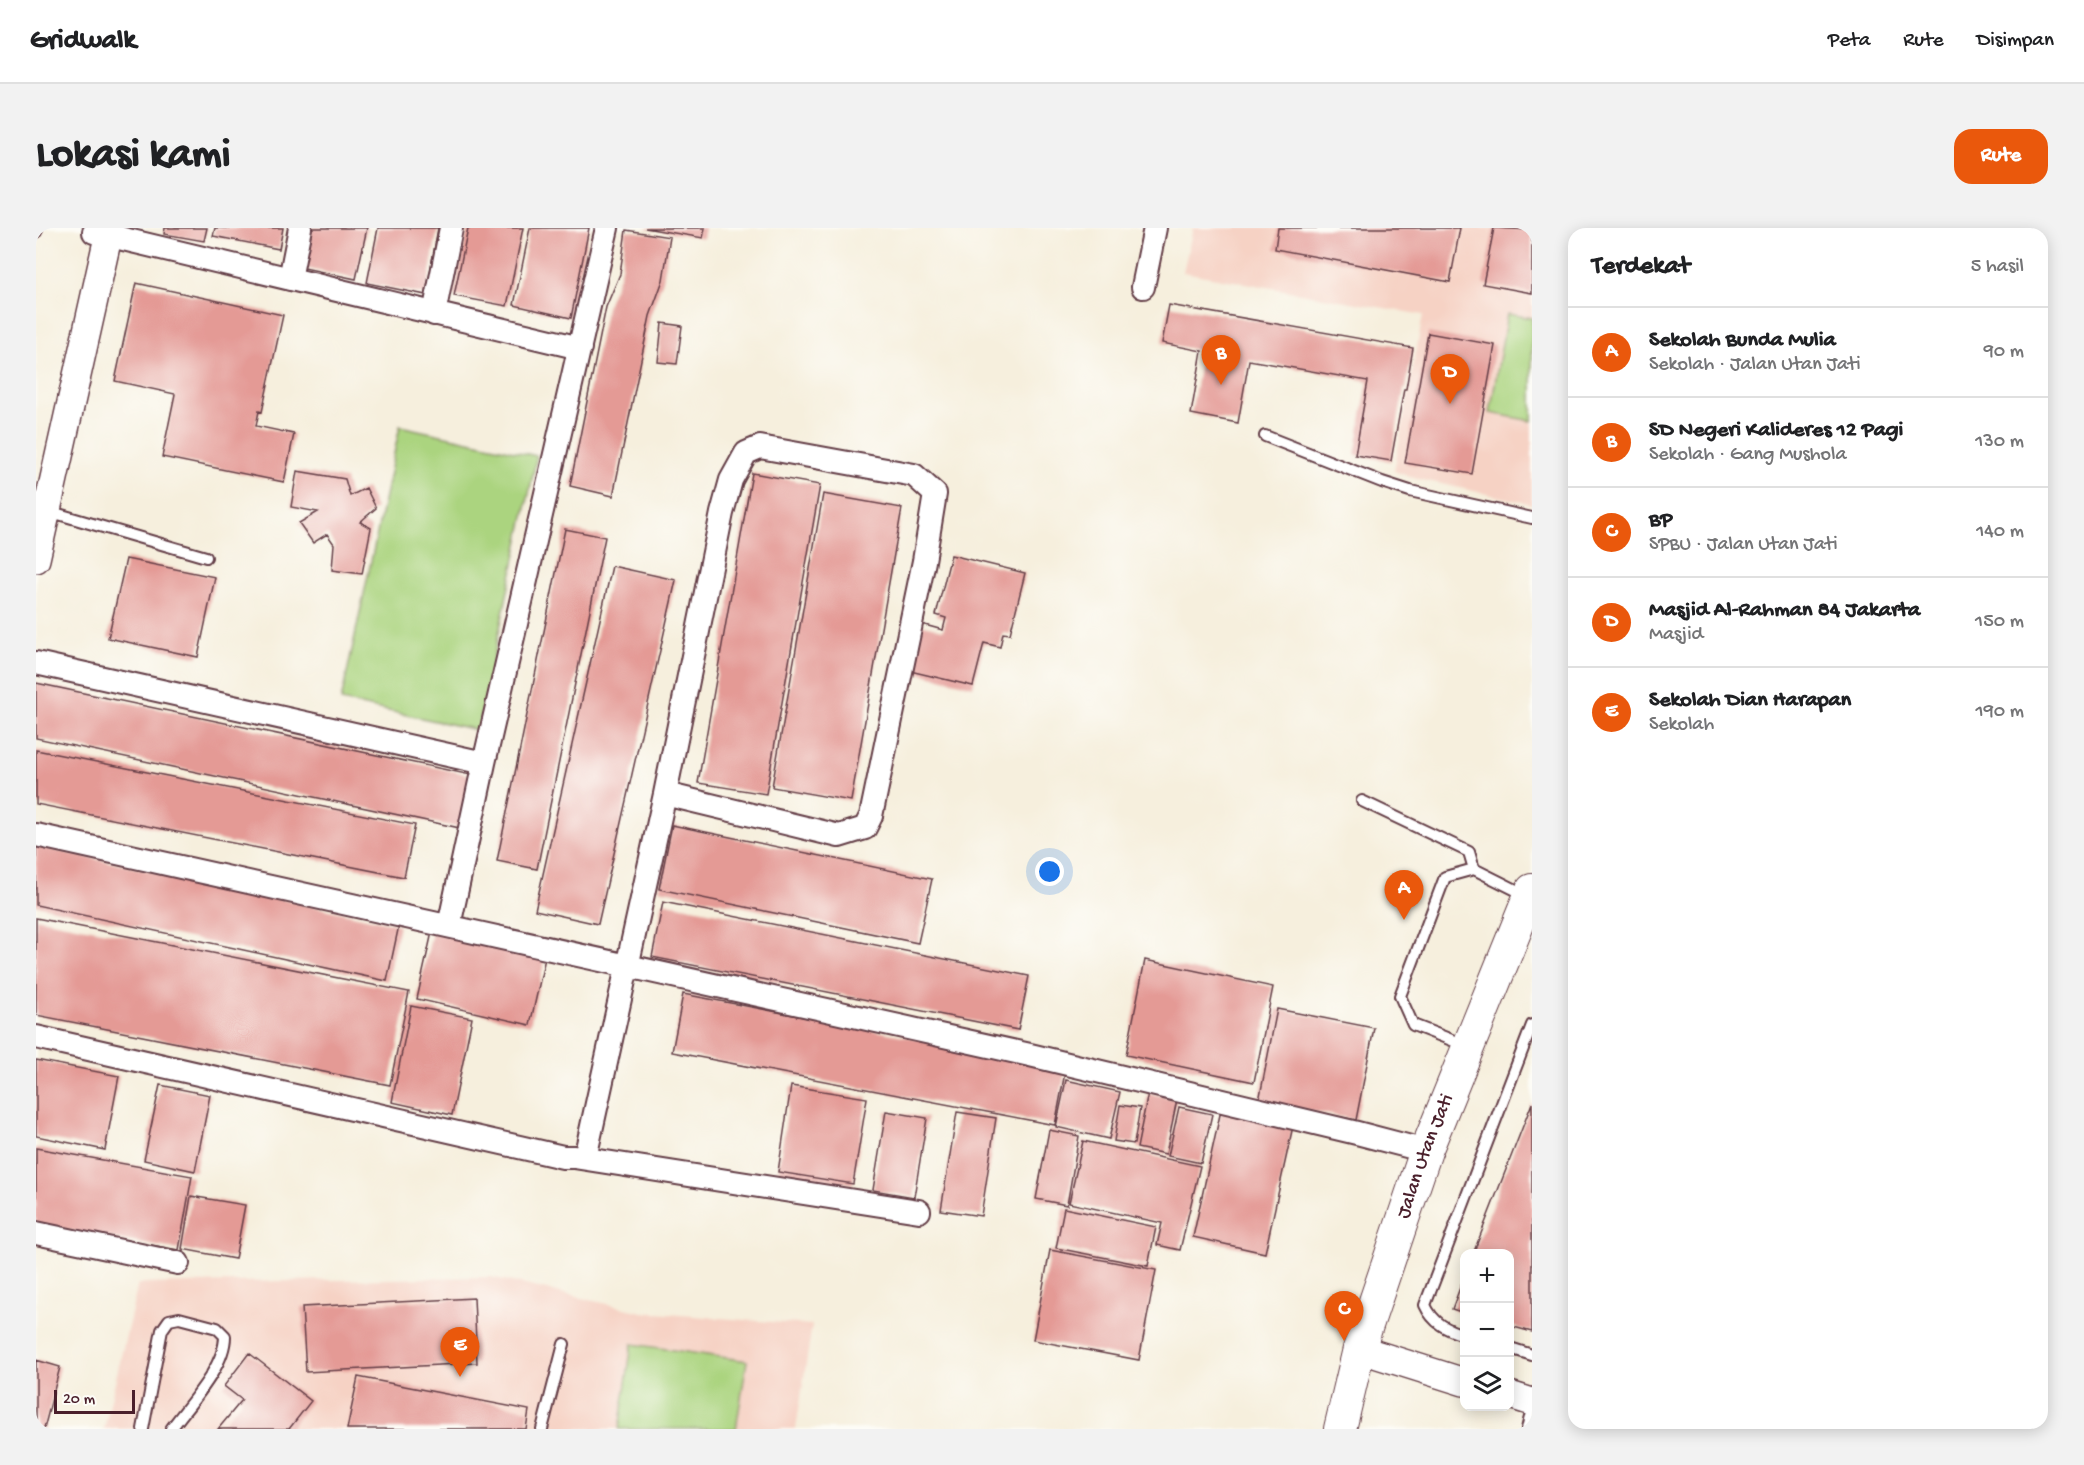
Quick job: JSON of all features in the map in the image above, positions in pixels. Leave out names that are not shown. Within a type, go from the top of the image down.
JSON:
[{"type":"main road","name":"Jalan Utan Jati","points":[[1340,1429],[1359,1349],[1426,1151],[1531,895]]},
{"type":"street","points":[[290,279],[300,228]]},
{"type":"street","points":[[434,314],[451,228]]},
{"type":"street","points":[[449,926],[484,763],[607,228]]},
{"type":"street","points":[[1143,286],[1155,228]]},
{"type":"street","points":[[101,231],[580,348]]},
{"type":"street","points":[[36,481],[101,231]]},
{"type":"street","points":[[36,559],[42,509],[101,231]]},
{"type":"street","points":[[585,1158],[636,930],[722,513],[731,480],[746,453],[760,447],[914,475],[935,494],[924,561],[872,816],[864,828],[839,836],[665,794]]},
{"type":"street","points":[[36,663],[484,763]]},
{"type":"street","points":[[36,835],[1030,1055],[1426,1151]]},
{"type":"street","points":[[36,1037],[563,1157],[585,1158],[919,1210]]},
{"type":"street","points":[[36,1233],[178,1263]]},
{"type":"street","points":[[1359,1349],[1460,1381]]},
{"type":"street","points":[[1514,1397],[1532,1402]]},
{"type":"lane","points":[[1265,436],[1410,491],[1532,518]]},
{"type":"lane","points":[[42,509],[207,557]]},
{"type":"lane","points":[[1362,801],[1469,852],[1474,869]]},
{"type":"lane","points":[[1469,1047],[1413,1025],[1400,996],[1445,877],[1474,869],[1531,895]]},
{"type":"lane","points":[[1460,1334],[1449,1330],[1430,1317],[1425,1305],[1532,1025]]},
{"type":"lane","points":[[143,1429],[162,1330],[169,1320],[179,1318],[217,1328],[225,1336],[225,1348],[212,1373],[171,1429]]},
{"type":"lane","points":[[542,1429],[564,1344]]},
{"type":"lane","points":[[1514,1350],[1532,1355]]},
{"type":"lane","points":[[1527,1429],[1532,1409]]},
{"type":"shaded area","points":[[1193,228],[1532,228],[1532,504],[1410,477],[1394,471],[1423,315],[1183,272]]},
{"type":"shaded area","points":[[491,1277],[642,1312],[812,1325],[796,1429],[104,1429],[138,1284]]},
{"type":"green space","points":[[1507,314],[1532,318],[1532,421],[1490,413]]},
{"type":"green space","points":[[400,426],[537,456],[478,730],[341,701]]},
{"type":"green space","points":[[632,1344],[747,1361],[736,1429],[619,1429]]},
{"type":"building","points":[[165,228],[207,228],[204,241],[164,234]]},
{"type":"building","points":[[215,228],[283,228],[279,249],[213,236]]},
{"type":"building","points":[[312,228],[367,228],[356,279],[304,268]]},
{"type":"building","points":[[378,228],[438,228],[426,295],[367,283]]},
{"type":"building","points":[[468,228],[523,228],[507,306],[454,296]]},
{"type":"building","points":[[530,228],[589,228],[571,318],[514,305]]},
{"type":"building","points":[[645,228],[705,228],[703,238]]},
{"type":"building","points":[[1278,228],[1460,228],[1450,282],[1275,249]]},
{"type":"building","points":[[1494,228],[1532,230],[1532,293],[1483,284]]},
{"type":"building","points":[[626,230],[670,237],[663,280],[650,316],[613,496],[570,486],[606,307],[620,274]]},
{"type":"building","points":[[136,283],[283,315],[262,412],[259,411],[256,426],[294,434],[284,482],[162,457],[175,394],[115,381]]},
{"type":"building","points":[[1169,305],[1413,348],[1391,461],[1355,455],[1368,381],[1249,360],[1238,423],[1191,414],[1202,351],[1162,343]]},
{"type":"building","points":[[662,323],[682,326],[677,364],[658,362]]},
{"type":"building","points":[[1428,333],[1495,345],[1472,474],[1405,463]]},
{"type":"building","points":[[297,471],[345,479],[350,496],[366,488],[376,508],[360,522],[371,528],[362,574],[332,570],[334,544],[327,534],[313,543],[299,523],[318,512],[291,507]]},
{"type":"building","points":[[752,473],[820,485],[766,794],[698,783]]},
{"type":"building","points":[[823,494],[902,508],[851,801],[772,787]]},
{"type":"building","points":[[565,529],[605,537],[537,869],[497,861]]},
{"type":"building","points":[[951,555],[1025,573],[1010,634],[1003,633],[1000,647],[984,643],[973,686],[910,671],[921,624],[943,630],[946,618],[936,615]]},
{"type":"building","points":[[126,559],[215,577],[198,657],[108,638]]},
{"type":"building","points":[[612,566],[676,580],[598,924],[535,910]]},
{"type":"building","points":[[36,683],[471,775],[460,828],[36,738]]},
{"type":"building","points":[[36,750],[415,825],[404,877],[36,804]]},
{"type":"building","points":[[672,825],[932,879],[918,943],[659,889]]},
{"type":"building","points":[[36,846],[399,925],[387,981],[36,905]]},
{"type":"building","points":[[663,902],[1029,976],[1018,1030],[652,957]]},
{"type":"building","points":[[36,918],[409,992],[390,1085],[36,1015]]},
{"type":"building","points":[[432,932],[545,958],[530,1025],[417,999]]},
{"type":"building","points":[[1145,960],[1273,987],[1254,1082],[1126,1055]]},
{"type":"building","points":[[683,994],[1066,1067],[1055,1125],[672,1052]]},
{"type":"building","points":[[411,1006],[472,1018],[452,1115],[392,1102]]},
{"type":"building","points":[[1277,1009],[1374,1028],[1356,1120],[1259,1101]]},
{"type":"building","points":[[36,1060],[119,1076],[105,1150],[36,1136]]},
{"type":"building","points":[[1066,1080],[1120,1092],[1109,1139],[1056,1127]]},
{"type":"building","points":[[160,1085],[210,1095],[195,1171],[144,1160]]},
{"type":"building","points":[[791,1086],[867,1098],[853,1184],[778,1172]]},
{"type":"building","points":[[1148,1093],[1177,1099],[1166,1154],[1137,1148]]},
{"type":"building","points":[[1532,1103],[1532,1332],[1514,1327],[1514,1249],[1475,1249]]},
{"type":"building","points":[[1120,1105],[1140,1108],[1134,1144],[1114,1141]]},
{"type":"building","points":[[1179,1107],[1212,1114],[1201,1163],[1168,1156]]},
{"type":"building","points":[[1221,1110],[1293,1126],[1265,1253],[1193,1237]]},
{"type":"building","points":[[886,1111],[927,1118],[914,1197],[873,1190]]},
{"type":"building","points":[[957,1112],[996,1118],[981,1216],[941,1210]]},
{"type":"building","points":[[1049,1130],[1079,1136],[1067,1205],[1036,1199]]},
{"type":"building","points":[[1083,1141],[1200,1166],[1180,1250],[1157,1245],[1162,1223],[1069,1203]]},
{"type":"building","points":[[36,1148],[192,1176],[179,1250],[36,1225]]},
{"type":"building","points":[[191,1196],[245,1205],[235,1259],[182,1249]]},
{"type":"building","points":[[1064,1208],[1156,1227],[1148,1266],[1056,1248]]},
{"type":"building","points":[[1050,1250],[1156,1270],[1139,1360],[1033,1340]]},
{"type":"building","points":[[1460,1288],[1460,1312],[1452,1309]]},
{"type":"building","points":[[474,1298],[477,1363],[306,1372],[302,1307]]},
{"type":"building","points":[[249,1353],[311,1401],[289,1429],[218,1429],[242,1400],[224,1386]]},
{"type":"building","points":[[36,1360],[60,1367],[44,1429],[36,1429]]},
{"type":"building","points":[[358,1377],[529,1410],[526,1429],[347,1429]]},
{"type":"place","name":"SD Negeri Kalideres 12 Pagi","points":[[1221,385]]},
{"type":"place","name":"Masjid Al-Rahman 84 Jakarta","points":[[1450,404]]},
{"type":"place","name":"Sekolah Bunda Mulia","points":[[1404,920]]},
{"type":"place","name":"BP","points":[[1344,1341]]},
{"type":"place","name":"Sekolah Dian Harapan","points":[[460,1377]]}]
